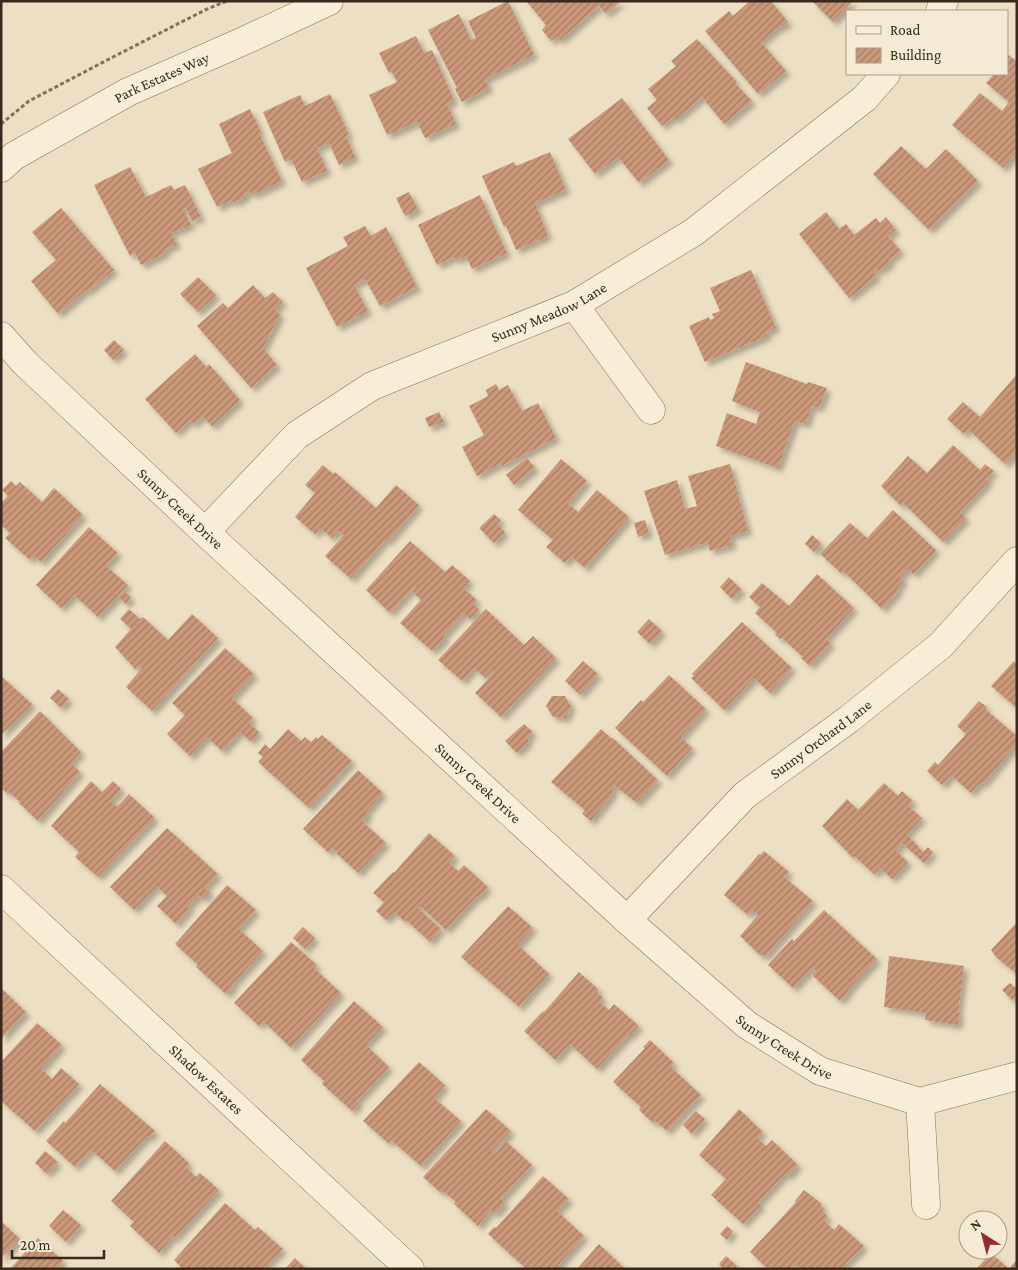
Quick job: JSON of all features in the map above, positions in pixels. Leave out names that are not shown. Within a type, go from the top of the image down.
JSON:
[{"type":"street","name":"Park Estates Way","points":[[1,168],[14,156],[128,92],[248,40],[329,1]]},
{"type":"street","name":"Sunny Meadow Lane","points":[[205,532],[297,435],[372,386],[574,305],[694,232],[866,98],[885,75]]},
{"type":"street","points":[[574,305],[651,410]]},
{"type":"street","name":"Sunny Creek Drive","points":[[1,336],[25,363],[205,532],[628,920],[747,1025],[820,1071],[920,1102]]},
{"type":"street","name":"Sunny Orchard Lane","points":[[628,920],[745,796],[850,719],[941,645],[1017,561]]},
{"type":"street","name":"Shadow Estates","points":[[1,889],[410,1269]]},
{"type":"street","points":[[926,1206],[920,1102],[1017,1076]]},
{"type":"path","points":[[1,124],[29,102],[205,10],[227,1]]},
{"type":"building","points":[[508,1],[534,55],[485,79],[489,88],[462,102],[428,30],[459,14],[471,40],[476,38],[468,21]]},
{"type":"building","points":[[526,1],[621,1],[606,14],[599,6],[560,40],[556,37],[551,41],[542,30],[546,25]]},
{"type":"building","points":[[750,1],[771,1],[788,22],[782,27],[780,26],[761,42],[786,71],[758,94],[705,31],[729,11],[733,16]]},
{"type":"building","points":[[812,1],[853,1],[833,22]]},
{"type":"building","points":[[416,36],[424,53],[432,50],[454,100],[447,104],[456,124],[425,138],[417,122],[387,135],[369,95],[397,82],[392,72],[389,73],[379,53]]},
{"type":"building","points":[[697,39],[752,101],[724,124],[702,97],[675,120],[673,117],[662,126],[647,108],[657,100],[648,89],[676,66],[671,61]]},
{"type":"building","points":[[1009,55],[1017,62],[1017,155],[1015,154],[1003,168],[952,125],[980,93],[1002,111],[1009,102],[986,83],[993,75],[1008,75]]},
{"type":"building","points":[[330,94],[349,135],[346,136],[355,157],[339,165],[329,143],[317,148],[327,171],[302,182],[291,159],[285,162],[263,112],[300,95],[305,106]]},
{"type":"building","points":[[622,98],[669,160],[639,183],[618,157],[595,174],[568,139]]},
{"type":"building","points":[[250,109],[261,132],[259,133],[282,181],[252,195],[250,191],[244,194],[246,197],[233,203],[232,200],[217,207],[198,169],[232,153],[219,124]]},
{"type":"building","points":[[901,146],[926,169],[946,149],[978,181],[929,230],[873,174]]},
{"type":"building","points":[[550,152],[566,190],[535,203],[548,236],[516,250],[482,176],[514,162],[516,166]]},
{"type":"building","points":[[130,167],[146,197],[171,185],[174,190],[185,185],[201,217],[192,221],[186,208],[183,209],[191,225],[171,233],[177,244],[164,250],[166,253],[141,265],[135,253],[130,256],[94,185]]},
{"type":"building","points":[[409,192],[418,209],[405,216],[396,198]]},
{"type":"building","points":[[480,195],[507,253],[472,269],[466,256],[456,260],[454,257],[437,265],[418,225]]},
{"type":"building","points":[[61,208],[114,270],[87,292],[86,290],[58,314],[31,281],[56,260],[32,232]]},
{"type":"building","points":[[826,212],[839,229],[846,224],[854,235],[876,218],[880,223],[886,217],[896,230],[888,236],[901,251],[889,260],[890,263],[879,271],[877,269],[874,272],[877,276],[849,298],[799,234]]},
{"type":"building","points":[[365,226],[371,236],[386,227],[417,287],[380,306],[365,279],[354,285],[368,311],[337,327],[306,268],[348,246],[343,237]]},
{"type":"building","points":[[751,270],[776,328],[766,332],[767,336],[705,362],[689,326],[709,317],[710,320],[714,318],[712,314],[720,311],[710,288]]},
{"type":"building","points":[[198,277],[216,295],[198,312],[180,294]]},
{"type":"building","points":[[253,285],[265,298],[273,292],[283,302],[275,309],[280,315],[263,348],[277,365],[251,388],[197,326],[223,303],[228,308]]},
{"type":"building","points":[[114,340],[124,350],[113,360],[104,350]]},
{"type":"building","points":[[195,354],[206,367],[209,364],[240,400],[212,426],[202,416],[194,424],[190,420],[176,433],[145,399]]},
{"type":"building","points":[[746,362],[807,384],[808,382],[827,388],[819,408],[812,406],[806,424],[795,421],[778,468],[716,446],[727,413],[756,424],[760,412],[732,401]]},
{"type":"building","points":[[1017,374],[1017,451],[1005,464],[968,429],[964,434],[947,419],[963,402],[980,417]]},
{"type":"building","points":[[496,384],[499,390],[508,385],[522,411],[538,403],[556,438],[502,466],[501,463],[477,476],[462,447],[484,435],[469,406],[488,396],[486,390]]},
{"type":"building","points":[[439,412],[444,422],[429,427],[425,418]]},
{"type":"building","points":[[953,445],[980,470],[985,464],[994,471],[986,479],[989,481],[960,512],[966,518],[943,542],[903,503],[901,506],[881,486],[908,456],[927,473]]},
{"type":"building","points":[[527,458],[535,468],[514,485],[506,475]]},
{"type":"building","points":[[561,459],[587,481],[568,504],[578,512],[597,490],[629,517],[585,568],[571,556],[565,563],[546,547],[553,540],[518,510]]},
{"type":"building","points":[[730,464],[748,531],[730,536],[732,545],[710,551],[708,542],[665,555],[644,491],[677,480],[685,509],[697,506],[688,476]]},
{"type":"building","points":[[323,465],[333,474],[335,472],[376,508],[396,485],[419,505],[388,541],[386,539],[351,579],[325,556],[344,535],[338,531],[332,538],[320,528],[315,534],[295,517],[315,493],[305,485]]},
{"type":"building","points":[[11,481],[16,486],[20,482],[42,502],[54,488],[83,515],[41,562],[34,556],[30,560],[5,538],[10,533],[1,525],[1,503],[8,496],[2,490]]},
{"type":"building","points":[[893,510],[936,550],[914,574],[908,569],[900,577],[904,581],[897,588],[899,590],[882,609],[843,571],[842,574],[820,554],[850,523],[867,538]]},
{"type":"building","points":[[494,514],[501,520],[497,524],[505,532],[494,543],[479,528]]},
{"type":"building","points":[[645,520],[649,533],[638,537],[634,523]]},
{"type":"building","points":[[89,527],[118,553],[106,566],[128,585],[98,617],[74,595],[61,608],[36,585]]},
{"type":"building","points":[[812,535],[821,543],[814,552],[805,544]]},
{"type":"building","points":[[410,541],[445,572],[452,565],[470,581],[463,588],[477,600],[473,604],[479,609],[470,619],[464,613],[443,636],[445,638],[432,651],[400,623],[421,600],[412,591],[415,586],[390,613],[366,590]]},
{"type":"building","points":[[817,574],[854,608],[826,639],[831,643],[810,666],[782,638],[780,639],[775,635],[777,633],[755,613],[760,607],[749,597],[762,583],[789,606]]},
{"type":"building","points":[[729,577],[742,590],[732,599],[720,587]]},
{"type":"building","points":[[124,591],[131,597],[126,604],[118,597]]},
{"type":"building","points":[[129,609],[140,619],[143,617],[168,640],[192,614],[218,638],[152,711],[126,687],[142,668],[139,665],[135,669],[115,647],[131,629],[120,619]]},
{"type":"building","points":[[486,609],[524,645],[533,636],[556,658],[501,717],[475,693],[494,673],[492,671],[485,678],[474,668],[462,681],[438,660]]},
{"type":"building","points":[[649,619],[662,631],[650,644],[637,632]]},
{"type":"building","points":[[742,622],[792,668],[770,693],[754,678],[724,710],[691,678],[694,676],[692,674]]},
{"type":"building","points":[[225,648],[254,674],[232,698],[253,718],[249,723],[259,732],[250,741],[240,732],[222,751],[207,737],[190,756],[167,734],[185,715],[172,703]]},
{"type":"building","points":[[583,661],[598,674],[580,695],[565,681]]},
{"type":"building","points":[[1014,661],[1017,664],[1017,708],[991,686]]},
{"type":"building","points":[[669,675],[706,709],[681,737],[692,748],[667,776],[615,728],[641,700],[643,702]]},
{"type":"building","points":[[1,676],[32,704],[1,735]]},
{"type":"building","points":[[58,689],[69,699],[61,708],[50,698]]},
{"type":"building","points":[[552,696],[565,696],[571,706],[566,718],[553,717],[546,706]]},
{"type":"building","points":[[979,701],[987,707],[985,709],[1017,736],[1017,743],[983,784],[981,782],[971,793],[951,775],[942,785],[927,771],[935,762],[938,765],[966,734],[957,726]]},
{"type":"building","points":[[40,711],[81,752],[71,763],[80,772],[38,821],[9,792],[8,794],[1,788],[1,752]]},
{"type":"building","points":[[524,724],[533,732],[527,738],[529,741],[517,753],[505,741]]},
{"type":"building","points":[[288,729],[301,741],[305,737],[311,742],[316,737],[318,739],[322,735],[352,761],[309,808],[258,762],[263,757],[258,753],[265,744],[270,749]]},
{"type":"building","points":[[601,729],[658,780],[637,803],[615,786],[612,790],[614,792],[591,821],[582,814],[585,810],[551,782]]},
{"type":"building","points":[[358,770],[383,793],[366,812],[369,814],[362,821],[386,843],[358,873],[333,848],[329,853],[303,829]]},
{"type":"building","points":[[91,781],[102,792],[113,781],[121,789],[111,801],[117,807],[129,794],[155,818],[98,877],[75,857],[79,852],[51,826]]},
{"type":"building","points":[[884,783],[898,796],[902,791],[913,801],[908,806],[922,818],[907,834],[923,852],[928,847],[933,852],[924,863],[902,843],[896,851],[908,862],[892,879],[880,868],[874,874],[854,856],[853,858],[822,826],[847,799],[858,810]]},
{"type":"building","points":[[167,828],[218,874],[205,888],[210,892],[203,899],[199,895],[188,906],[190,908],[176,924],[157,906],[167,896],[157,886],[134,910],[110,887]]},
{"type":"building","points":[[429,833],[455,856],[449,863],[458,871],[464,865],[488,887],[478,898],[477,896],[446,930],[420,906],[418,908],[441,929],[430,942],[406,920],[405,922],[394,912],[386,920],[376,911],[384,902],[373,893],[394,873]]},
{"type":"building","points":[[764,851],[789,872],[784,877],[813,901],[765,957],[762,954],[761,956],[740,936],[758,915],[753,910],[748,915],[724,895],[759,854]]},
{"type":"building","points":[[227,885],[256,910],[239,929],[263,951],[226,994],[196,967],[198,965],[175,944]]},
{"type":"building","points":[[508,906],[533,928],[518,945],[549,974],[519,1007],[461,957]]},
{"type":"building","points":[[824,910],[877,959],[840,1001],[812,975],[816,971],[813,967],[793,988],[768,965],[792,939],[794,941]]},
{"type":"building","points":[[1017,922],[1017,974],[996,957],[991,950]]},
{"type":"building","points":[[303,927],[315,938],[305,949],[293,938]]},
{"type":"building","points":[[291,942],[317,965],[314,968],[341,993],[291,1048],[263,1021],[259,1026],[234,1003]]},
{"type":"building","points":[[889,956],[964,966],[958,1025],[925,1020],[926,1013],[884,1007]]},
{"type":"building","points":[[579,972],[599,990],[597,992],[603,998],[599,1002],[609,1010],[614,1004],[639,1026],[628,1035],[597,1069],[570,1044],[555,1060],[524,1031],[544,1012]]},
{"type":"building","points":[[1010,983],[1017,989],[1017,995],[1012,1000],[1002,990]]},
{"type":"building","points":[[1,988],[26,1012],[1,1039]]},
{"type":"building","points":[[354,1001],[383,1027],[366,1045],[389,1067],[357,1101],[359,1103],[352,1111],[322,1084],[324,1081],[301,1060]]},
{"type":"building","points":[[37,1023],[62,1045],[41,1069],[52,1079],[61,1068],[79,1084],[35,1131],[1,1101],[1,1062]]},
{"type":"building","points":[[650,1040],[674,1063],[671,1067],[701,1095],[667,1131],[655,1121],[653,1123],[639,1110],[641,1107],[613,1082],[645,1048],[643,1047]]},
{"type":"building","points":[[419,1062],[445,1085],[434,1098],[461,1121],[421,1166],[391,1140],[388,1143],[363,1121]]},
{"type":"building","points":[[100,1084],[155,1131],[149,1138],[147,1136],[115,1171],[91,1150],[75,1167],[46,1141]]},
{"type":"building","points":[[486,1109],[511,1131],[492,1151],[495,1154],[506,1141],[532,1165],[501,1199],[505,1203],[495,1214],[491,1210],[478,1226],[454,1204],[456,1202],[443,1191],[441,1193],[423,1177]]},
{"type":"building","points":[[739,1109],[763,1132],[757,1138],[766,1146],[772,1140],[798,1165],[788,1176],[785,1174],[758,1203],[761,1205],[743,1224],[711,1195],[726,1179],[699,1155]]},
{"type":"building","points":[[696,1111],[705,1119],[692,1134],[683,1125]]},
{"type":"building","points":[[165,1141],[189,1163],[186,1167],[196,1177],[200,1173],[219,1190],[175,1238],[173,1236],[159,1253],[130,1226],[134,1222],[111,1201]]},
{"type":"building","points":[[45,1151],[58,1162],[47,1174],[35,1163]]},
{"type":"building","points":[[543,1176],[569,1199],[557,1211],[584,1236],[555,1269],[526,1269],[488,1234],[494,1227],[496,1228]]},
{"type":"building","points":[[804,1190],[822,1204],[820,1205],[824,1209],[822,1211],[828,1217],[824,1221],[834,1230],[839,1224],[864,1246],[840,1269],[801,1269],[795,1263],[790,1269],[768,1269],[750,1252],[796,1202]]},
{"type":"building","points":[[225,1203],[255,1230],[258,1227],[283,1249],[262,1269],[183,1269],[174,1260]]},
{"type":"building","points":[[63,1210],[81,1225],[66,1242],[49,1226]]},
{"type":"building","points":[[1,1221],[20,1239],[1,1258]]},
{"type":"building","points":[[727,1226],[733,1231],[727,1240],[720,1234]]},
{"type":"building","points":[[38,1238],[63,1261],[57,1269],[10,1269]]},
{"type":"building","points":[[599,1244],[618,1262],[625,1269],[577,1269]]},
{"type":"building","points":[[726,1256],[737,1266],[734,1269],[723,1269],[719,1264]]},
{"type":"building","points":[[295,1258],[306,1269],[285,1269]]},
{"type":"building","points":[[1017,1259],[1017,1269],[1009,1269]]},
{"type":"building","points":[[984,1260],[999,1260],[1009,1269],[976,1269]]}]
